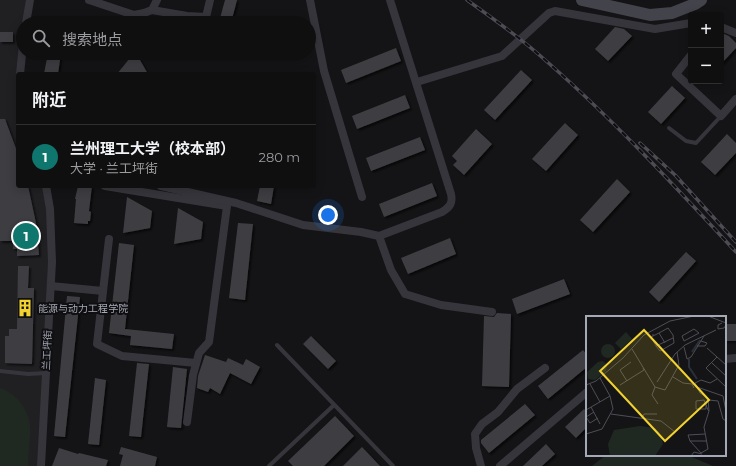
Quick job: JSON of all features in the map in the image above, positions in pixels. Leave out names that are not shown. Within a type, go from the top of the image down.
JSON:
[{"type":"street","points":[[27,16],[30,0]]},
{"type":"street","points":[[89,0],[134,15],[152,10],[187,16],[206,16],[210,0]]},
{"type":"street","points":[[152,10],[157,0]]},
{"type":"street","points":[[310,0],[313,16]]},
{"type":"street","points":[[171,188],[236,203],[303,226],[361,232],[379,236],[448,209],[452,201],[451,194],[390,0]]},
{"type":"street","points":[[582,0],[650,15],[672,13],[701,0]]},
{"type":"street","points":[[417,82],[502,56],[549,14],[555,11],[655,29],[688,23]]},
{"type":"street","points":[[724,28],[736,33]]},
{"type":"street","points":[[316,30],[324,71],[362,197]]},
{"type":"street","points":[[688,59],[676,74],[721,116],[736,99]]},
{"type":"street","points":[[20,72],[21,60]]},
{"type":"street","name":"兰工坪街","points":[[41,466],[52,262],[50,210],[46,188]]},
{"type":"street","points":[[117,188],[227,206],[209,342],[199,353],[196,363],[187,422]]},
{"type":"street","points":[[379,236],[391,270],[405,294],[440,305],[492,312]]},
{"type":"street","points":[[109,239],[98,344],[122,356],[196,363]]},
{"type":"street","points":[[51,286],[103,291]]},
{"type":"street","points":[[726,359],[736,358]]},
{"type":"street","points":[[481,466],[476,448],[475,434],[482,424],[498,412],[518,389],[544,368]]},
{"type":"street","points":[[500,466],[586,393]]},
{"type":"lane","points":[[669,128],[686,141],[696,143],[721,116]]},
{"type":"lane","points":[[277,345],[393,466]]},
{"type":"lane","points":[[0,371],[28,374],[46,372]]},
{"type":"lane","points":[[269,466],[334,405]]},
{"type":"shaded area","points":[[0,0],[30,0],[25,16],[16,16],[16,60],[20,60],[18,72],[16,72],[16,188],[46,188],[50,210],[41,466],[0,466]]},
{"type":"shaded area","points":[[0,388],[6,390],[16,398],[27,413],[30,425],[28,466],[0,466]]},
{"type":"shaded area","points":[[605,456],[689,456],[713,466],[592,466]]},
{"type":"building","points":[[225,0],[237,0],[233,16],[221,16]]},
{"type":"building","points":[[615,27],[624,29],[632,36],[608,61],[595,49]]},
{"type":"building","points":[[0,32],[13,32],[13,42],[0,42]]},
{"type":"building","points":[[724,34],[729,36],[736,43],[736,48],[724,61]]},
{"type":"building","points":[[396,48],[401,61],[346,83],[341,70]]},
{"type":"building","points":[[47,60],[60,60],[58,72],[44,72]]},
{"type":"building","points":[[128,60],[140,60],[147,72],[119,72]]},
{"type":"building","points":[[521,70],[532,80],[495,120],[484,110]]},
{"type":"building","points":[[672,86],[685,98],[661,124],[648,112]]},
{"type":"building","points":[[405,95],[410,108],[357,129],[352,116]]},
{"type":"building","points":[[0,119],[5,119],[16,149],[16,188],[28,188],[36,223],[39,255],[17,256],[17,249],[13,249],[13,241],[0,241]]},
{"type":"building","points":[[565,123],[578,135],[546,171],[532,159]]},
{"type":"building","points":[[476,129],[492,144],[464,175],[453,165],[457,161],[452,156]]},
{"type":"building","points":[[727,134],[736,143],[736,153],[715,175],[701,162]]},
{"type":"building","points":[[420,137],[425,150],[371,171],[366,158]]},
{"type":"building","points":[[617,179],[630,192],[593,232],[580,220]]},
{"type":"building","points":[[432,183],[437,196],[384,217],[379,204]]},
{"type":"building","points":[[78,188],[92,188],[89,211],[91,212],[90,221],[88,221],[88,224],[74,223],[75,199]]},
{"type":"building","points":[[260,188],[274,188],[271,204],[257,201]]},
{"type":"building","points":[[127,197],[152,211],[150,228],[123,233]]},
{"type":"building","points":[[178,208],[203,222],[201,239],[174,244]]},
{"type":"building","points":[[238,223],[253,224],[245,300],[229,298]]},
{"type":"building","points":[[450,238],[456,254],[408,274],[401,258]]},
{"type":"building","points":[[119,243],[134,245],[125,329],[174,334],[172,349],[130,345],[131,336],[109,333]]},
{"type":"building","points":[[686,252],[696,261],[659,302],[649,292]]},
{"type":"building","name":"能源与动力工程学院","points":[[18,266],[29,266],[28,288],[34,288],[32,364],[5,363],[5,336],[9,336],[9,329],[17,329]]},
{"type":"building","points":[[564,279],[570,294],[517,314],[512,299]]},
{"type":"building","points":[[67,296],[80,297],[65,437],[54,436]]},
{"type":"building","points":[[497,313],[511,314],[509,387],[482,386],[484,316],[494,317]]},
{"type":"building","points":[[726,324],[736,324],[736,341],[726,341]]},
{"type":"building","points":[[311,336],[336,361],[328,369],[303,344]]},
{"type":"building","points":[[583,350],[586,354],[586,368],[548,399],[538,386]]},
{"type":"building","points":[[205,355],[226,362],[228,358],[243,365],[246,359],[260,367],[251,384],[230,373],[220,394],[210,388],[208,392],[197,388],[198,376]]},
{"type":"building","points":[[137,363],[149,364],[141,437],[129,436]]},
{"type":"building","points":[[173,367],[187,369],[181,428],[167,427]]},
{"type":"building","points":[[95,378],[106,380],[99,445],[88,444]]},
{"type":"building","points":[[525,404],[535,415],[489,453],[481,443],[481,440]]},
{"type":"building","points":[[584,409],[586,411],[586,428],[576,438],[565,427]]},
{"type":"building","points":[[335,416],[354,436],[324,466],[293,466],[288,461]]},
{"type":"building","points":[[546,444],[555,454],[542,466],[523,466]]},
{"type":"building","points":[[121,447],[157,457],[155,466],[120,466],[123,455],[119,454]]},
{"type":"building","points":[[362,447],[380,466],[343,466]]},
{"type":"building","points":[[59,448],[78,454],[108,460],[106,466],[52,466]]},
{"type":"railway","points":[[467,0],[529,46],[589,100],[664,175],[736,252]]},
{"type":"railway","points":[[640,143],[675,175],[736,242]]},
{"type":"place","name":"兰州理工大学（校本部）","points":[[26,236]]},
{"type":"place","name":"能源与动力工程学院","points":[[25,308]]}]
